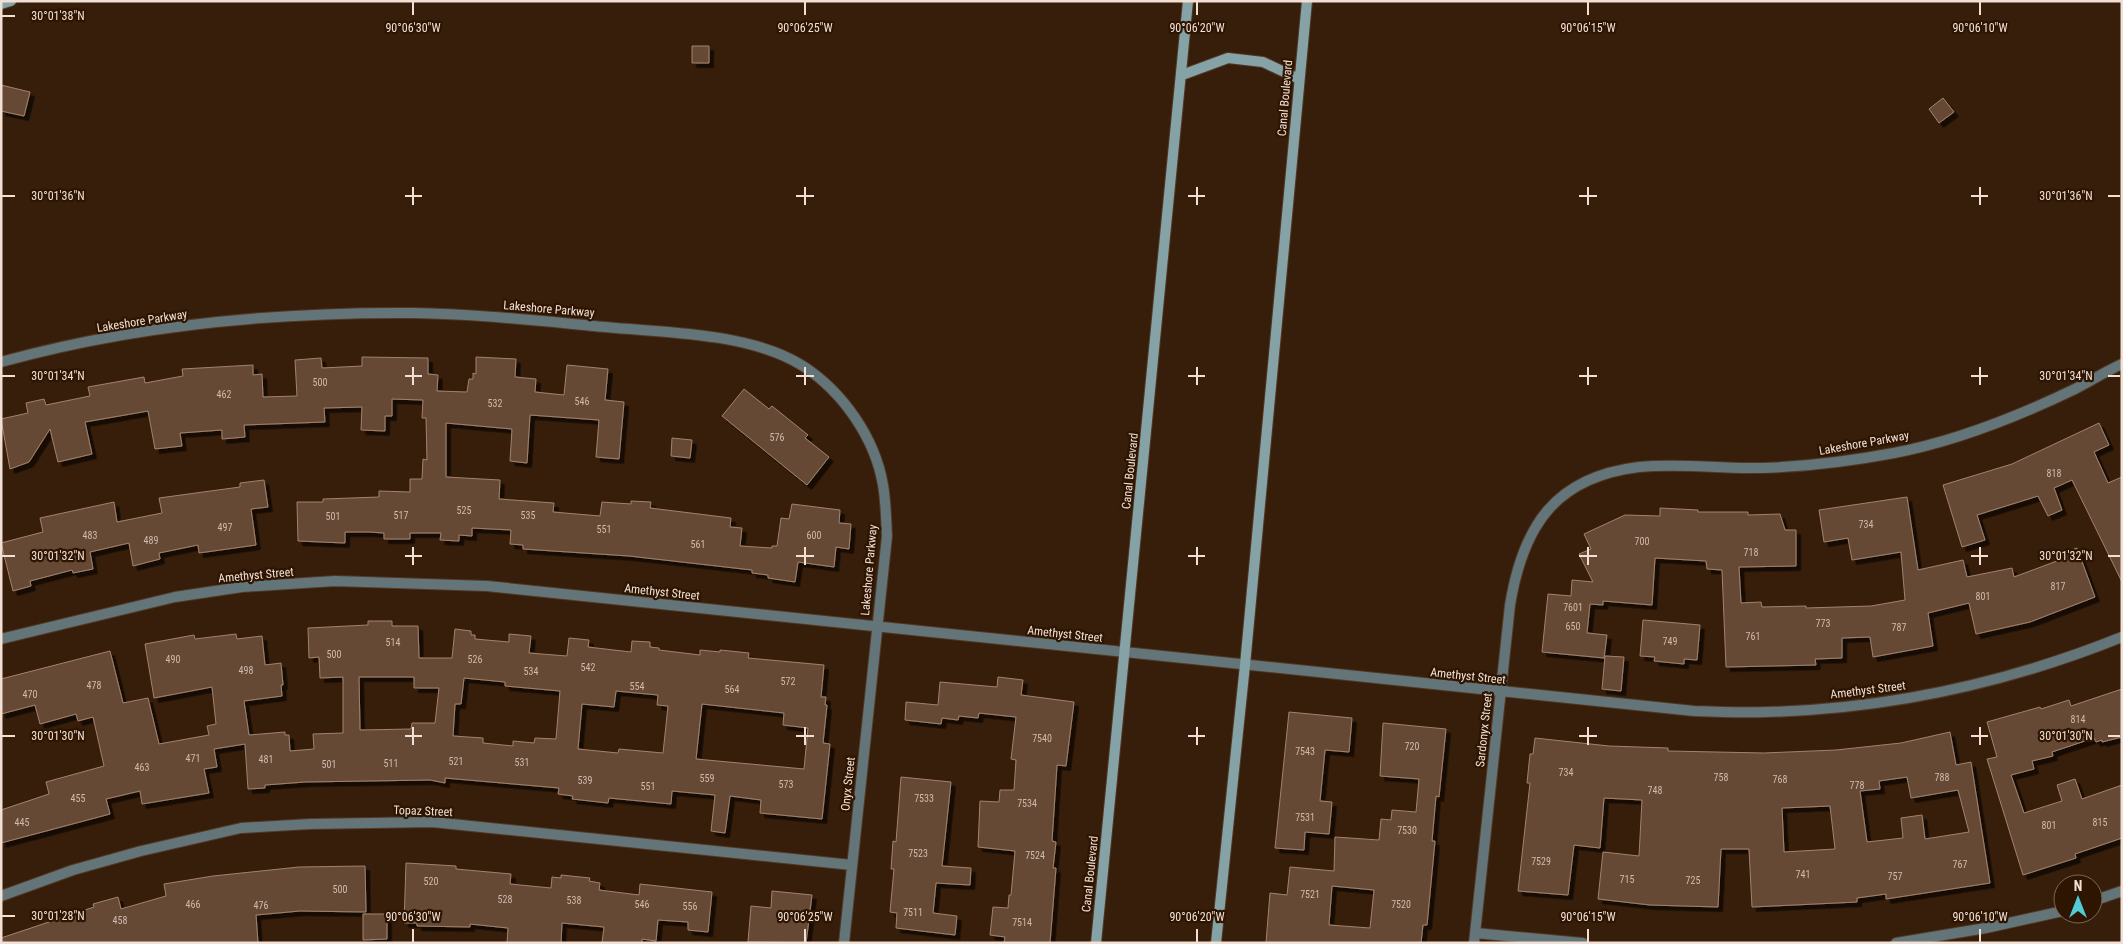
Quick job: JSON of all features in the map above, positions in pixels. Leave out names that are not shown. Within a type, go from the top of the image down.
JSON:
[{"type":"street","points":[[1,4],[11,1]]},
{"type":"street","name":"Canal Boulevard","points":[[1096,943],[1188,1]]},
{"type":"street","name":"Canal Boulevard","points":[[1216,943],[1245,665],[1307,1]]},
{"type":"street","points":[[1182,75],[1228,58],[1263,62],[1299,79]]},
{"type":"street","name":"Lakeshore Parkway","points":[[1,362],[34,352],[122,335],[215,322],[290,317],[414,313],[487,317],[683,334],[728,340],[773,351],[814,374],[845,404],[864,431],[876,460],[886,501],[887,536],[877,627]]},
{"type":"street","name":"Lakeshore Parkway","points":[[1607,472],[1640,467],[1768,468],[1828,463],[1896,452],[1967,433],[2023,413],[2122,364]]},
{"type":"street","name":"Sardonyx Street","points":[[1475,938],[1515,573],[1524,547],[1534,527],[1559,498],[1607,472]]},
{"type":"street","name":"Amethyst Street","points":[[1,639],[175,597],[242,587],[335,581],[487,586],[1694,712],[1767,712],[1857,705],[1942,692],[2017,673],[2087,651],[2122,637]]},
{"type":"street","name":"Onyx Street","points":[[844,943],[877,627]]},
{"type":"street","name":"Topaz Street","points":[[1,896],[73,870],[141,851],[241,828],[310,824],[432,822],[852,865]]},
{"type":"street","points":[[2103,897],[2122,891]]},
{"type":"street","points":[[1896,943],[1986,928],[2053,913]]},
{"type":"street","points":[[1475,938],[1583,943]]},
{"type":"building","points":[[692,46],[709,46],[709,63],[692,63]]},
{"type":"building","points":[[1,85],[30,92],[24,116],[1,111]]},
{"type":"building","points":[[1943,98],[1954,112],[1939,123],[1929,109]]},
{"type":"building","points":[[362,357],[428,358],[428,374],[438,375],[437,391],[467,392],[469,379],[473,379],[473,373],[476,374],[476,357],[516,359],[515,377],[536,379],[535,392],[564,395],[567,365],[608,369],[605,400],[624,402],[619,459],[596,457],[599,420],[530,415],[527,463],[510,461],[512,429],[446,423],[446,477],[500,480],[499,499],[554,503],[553,512],[600,516],[602,502],[631,504],[631,501],[651,502],[650,508],[731,518],[730,527],[742,528],[740,546],[772,548],[772,546],[777,546],[781,518],[789,519],[792,504],[840,510],[839,523],[851,524],[849,549],[836,547],[834,567],[798,562],[795,582],[768,578],[768,575],[752,573],[752,570],[629,556],[523,549],[523,545],[510,544],[511,530],[472,528],[472,536],[459,535],[459,541],[440,540],[441,533],[410,533],[410,539],[384,539],[384,533],[345,532],[345,543],[298,541],[297,502],[323,502],[323,499],[379,497],[379,491],[410,492],[410,479],[422,479],[423,459],[427,460],[426,418],[422,418],[423,400],[392,399],[392,416],[385,416],[385,431],[361,430],[362,407],[324,408],[325,422],[244,425],[245,437],[222,439],[222,430],[180,433],[182,446],[155,449],[148,411],[85,422],[92,454],[58,462],[50,429],[29,462],[10,469],[1,419],[28,413],[26,403],[44,399],[46,405],[90,396],[88,387],[144,377],[145,383],[183,376],[182,369],[253,365],[253,375],[262,374],[263,397],[297,396],[295,360],[321,358],[322,368],[362,366]]},
{"type":"building","points":[[744,389],[769,409],[772,406],[808,435],[805,438],[829,457],[807,485],[722,416]]},
{"type":"building","points":[[2099,423],[2109,445],[2094,452],[2108,483],[2122,477],[2122,582],[2072,480],[2054,488],[2062,510],[2048,516],[2038,496],[1977,515],[1985,540],[1962,547],[1943,485],[2012,464]]},
{"type":"building","points":[[672,438],[692,440],[690,458],[671,456]]},
{"type":"building","points":[[264,480],[268,507],[251,509],[256,545],[199,553],[198,545],[159,553],[160,559],[133,566],[129,543],[90,552],[93,569],[73,573],[72,570],[30,581],[31,586],[13,591],[1,543],[43,532],[40,518],[114,502],[117,522],[162,513],[159,498],[240,487],[240,483]]},
{"type":"building","points":[[1907,497],[1918,570],[1963,560],[1967,577],[2012,568],[2014,577],[2057,561],[2055,556],[2077,548],[2095,597],[2030,622],[1976,634],[1969,603],[1928,613],[1933,646],[1873,657],[1870,637],[1842,638],[1842,658],[1815,659],[1816,665],[1726,667],[1722,570],[1707,569],[1706,561],[1655,558],[1652,605],[1603,601],[1603,605],[1590,604],[1587,633],[1607,635],[1604,658],[1542,652],[1548,594],[1571,596],[1572,580],[1593,582],[1579,554],[1591,549],[1584,534],[1625,515],[1660,516],[1660,508],[1698,510],[1698,512],[1748,512],[1748,515],[1780,514],[1785,530],[1796,530],[1796,566],[1739,567],[1741,603],[1761,602],[1762,607],[1806,606],[1806,608],[1871,606],[1905,600],[1901,552],[1852,560],[1848,538],[1824,542],[1819,510]]},
{"type":"building","points":[[1643,620],[1700,625],[1697,660],[1684,659],[1684,664],[1654,661],[1655,657],[1640,656]]},
{"type":"building","points":[[368,621],[392,621],[392,626],[418,626],[419,658],[452,658],[455,629],[471,631],[471,635],[475,635],[475,639],[509,642],[509,634],[531,636],[529,653],[567,656],[569,638],[589,640],[588,647],[631,652],[632,641],[650,642],[650,647],[659,648],[659,650],[700,655],[700,650],[720,652],[720,650],[749,653],[748,658],[824,665],[821,697],[826,697],[825,705],[827,705],[823,743],[830,744],[822,819],[760,813],[761,800],[730,796],[725,833],[711,831],[715,795],[672,791],[671,804],[609,798],[608,803],[572,799],[573,796],[558,794],[559,788],[445,778],[445,783],[430,780],[305,782],[265,785],[265,788],[248,789],[245,744],[214,749],[217,767],[204,769],[209,793],[142,804],[140,791],[106,799],[110,814],[1,843],[1,810],[49,794],[46,782],[104,766],[93,717],[78,721],[76,714],[40,724],[35,705],[1,714],[1,679],[110,651],[123,703],[148,698],[159,744],[209,735],[207,726],[216,724],[212,687],[154,698],[145,644],[194,635],[195,639],[236,634],[237,639],[262,636],[265,665],[281,663],[282,696],[244,701],[249,735],[285,732],[285,735],[289,735],[290,751],[314,749],[313,734],[343,733],[343,677],[320,678],[319,657],[309,658],[308,628],[368,625]],"holes":[[[359,677],[414,677],[414,688],[439,688],[435,723],[412,723],[411,729],[360,730]],[[464,678],[505,682],[505,686],[560,691],[556,739],[535,738],[534,743],[513,741],[513,746],[483,743],[483,738],[453,736],[455,704],[461,704]],[[616,691],[658,695],[657,705],[668,706],[663,753],[619,749],[618,753],[578,749],[582,704],[614,707]],[[702,704],[784,713],[783,725],[808,728],[804,769],[696,759]]]},
{"type":"building","points":[[1605,656],[1624,657],[1621,691],[1602,689]]},
{"type":"building","points":[[998,677],[1023,680],[1021,695],[1074,702],[1066,766],[1057,765],[1052,841],[1056,842],[1053,868],[1056,868],[1050,943],[1004,943],[1005,937],[990,935],[993,907],[1008,908],[1015,851],[978,847],[980,801],[999,802],[1000,790],[1014,790],[1016,760],[1011,759],[1016,717],[979,713],[978,718],[959,716],[958,720],[942,718],[941,724],[905,720],[906,702],[938,705],[940,682],[997,687]]},
{"type":"building","points":[[2122,689],[2122,737],[2102,742],[2102,740],[2096,742],[2094,738],[2052,752],[2053,756],[2032,761],[2034,769],[2011,775],[2024,813],[2062,801],[2057,785],[2075,779],[2082,799],[2122,785],[2122,838],[2075,854],[2076,858],[2023,875],[1987,759],[1997,757],[1987,722],[2069,700],[2071,706]]},
{"type":"building","points":[[1289,712],[1352,718],[1349,752],[1325,750],[1320,801],[1332,802],[1329,834],[1305,832],[1304,850],[1275,848]]},
{"type":"building","points":[[1383,723],[1446,729],[1439,797],[1436,796],[1432,841],[1435,841],[1427,925],[1423,925],[1421,943],[1266,943],[1270,893],[1287,895],[1290,867],[1334,871],[1335,837],[1379,840],[1381,819],[1391,820],[1392,810],[1416,812],[1419,779],[1380,776]],"holes":[[[1332,886],[1374,890],[1370,928],[1329,925]]]},
{"type":"building","points":[[1950,732],[1956,765],[1971,762],[1990,883],[1886,899],[1886,894],[1857,898],[1857,902],[1752,907],[1749,849],[1721,849],[1718,907],[1650,905],[1598,899],[1603,852],[1639,856],[1642,800],[1604,798],[1600,848],[1574,845],[1568,895],[1518,891],[1530,783],[1527,783],[1530,754],[1533,754],[1535,738],[1609,746],[1668,748],[1668,751],[1764,753],[1836,750],[1901,743]],"holes":[[[1907,777],[1911,798],[1958,790],[1969,832],[1925,839],[1922,815],[1901,818],[1903,838],[1867,842],[1860,791],[1880,789],[1879,781]],[[1830,806],[1835,849],[1784,852],[1782,808]]]},
{"type":"building","points":[[901,777],[951,782],[942,866],[971,868],[970,885],[936,883],[933,913],[957,916],[955,935],[896,928],[897,913],[890,912],[894,869],[891,869],[893,841],[896,842]]},
{"type":"building","points":[[406,863],[456,866],[456,869],[511,874],[510,884],[551,888],[552,877],[561,878],[561,875],[590,878],[589,881],[600,883],[599,890],[639,895],[640,884],[712,892],[708,932],[688,930],[688,922],[658,920],[656,941],[642,939],[642,943],[602,943],[604,927],[562,923],[561,943],[507,943],[508,928],[470,924],[470,927],[417,926],[417,923],[404,923]]},
{"type":"building","points":[[365,866],[366,912],[300,911],[256,915],[258,943],[1,943],[1,938],[94,907],[93,904],[118,897],[121,909],[166,896],[164,884],[213,876],[299,867]]},
{"type":"building","points":[[772,891],[812,895],[806,943],[748,942],[751,906],[771,908]]},
{"type":"building","points":[[363,914],[387,914],[387,939],[363,940]]}]
